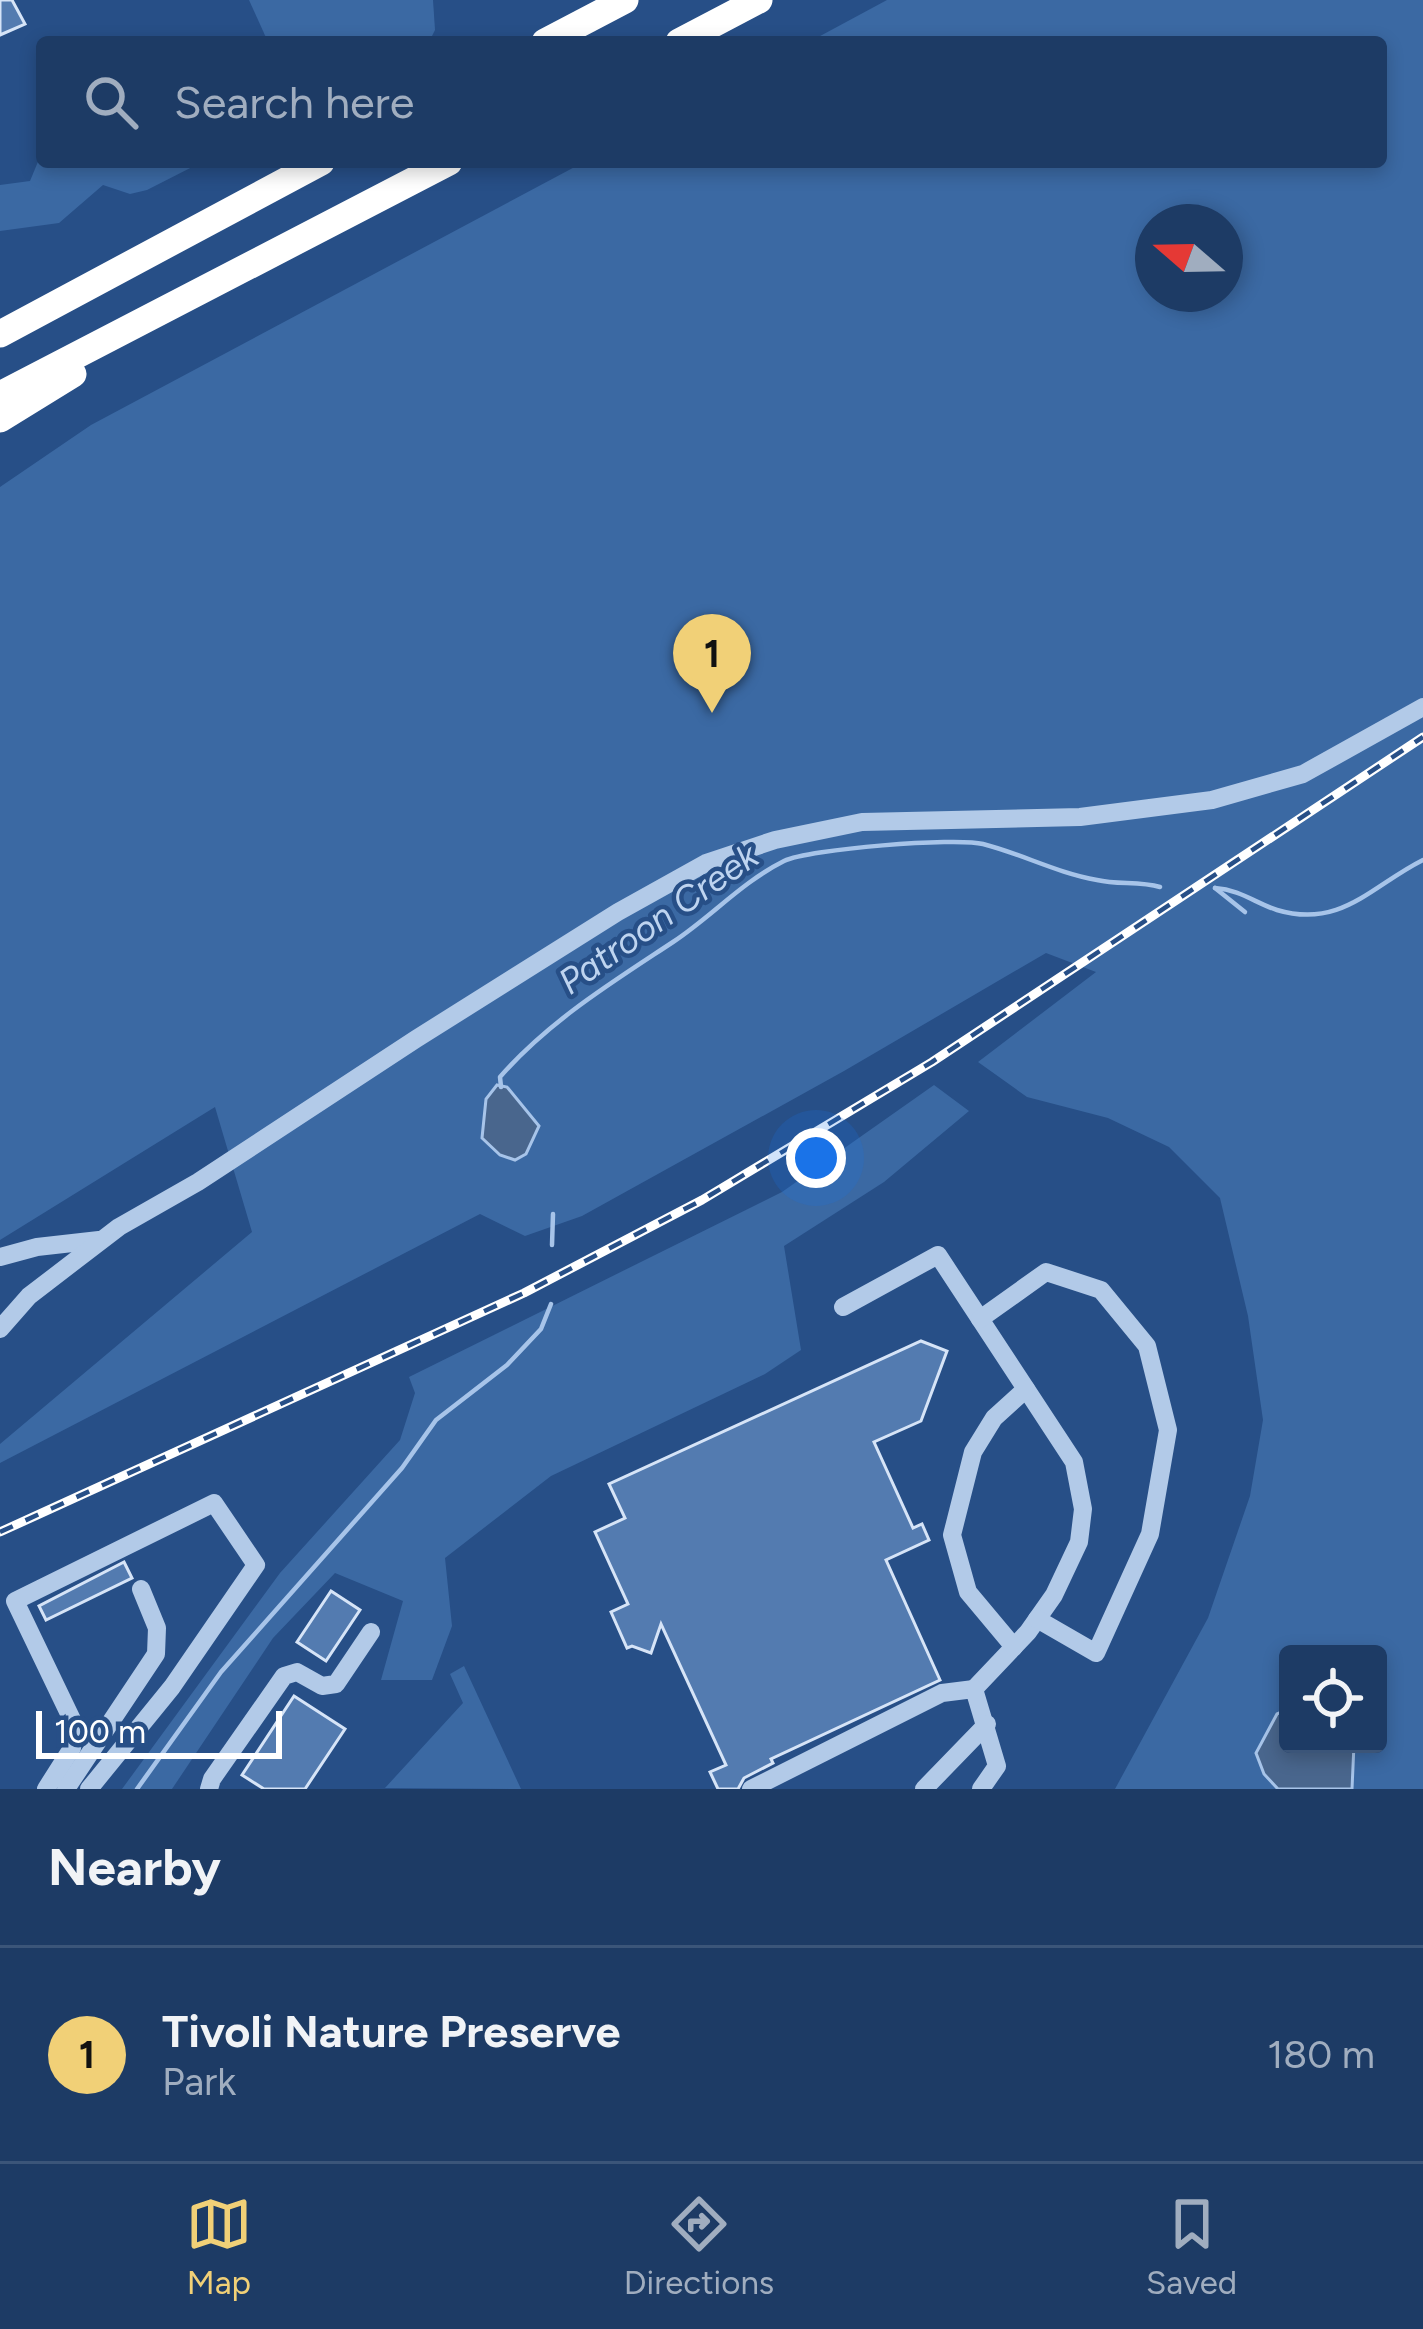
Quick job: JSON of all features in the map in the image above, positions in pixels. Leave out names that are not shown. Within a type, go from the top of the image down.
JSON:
[{"type":"highway","points":[[589,32],[625,0]]},
{"type":"highway","points":[[690,36],[759,0]]},
{"type":"highway","points":[[0,334],[310,168]]},
{"type":"highway","points":[[0,395],[437,168]]},
{"type":"highway","points":[[0,419],[252,264]]},
{"type":"street","points":[[0,1317],[99,1240],[199,1182],[618,912],[706,863],[775,840],[862,822],[938,817],[1080,818],[1212,800],[1303,774],[1423,707]]},
{"type":"street","points":[[0,1257],[99,1240]]},
{"type":"street","points":[[751,1789],[942,1693],[974,1689],[1054,1595],[1079,1542],[1083,1509],[1073,1462],[938,1255],[843,1307]]},
{"type":"street","points":[[980,1319],[1046,1272],[1101,1291],[1147,1346],[1168,1430],[1150,1534],[1096,1653],[1037,1618]]},
{"type":"street","points":[[0,1329],[29,1296]]},
{"type":"street","points":[[1014,1647],[968,1592],[952,1535],[974,1452],[994,1418],[1026,1389]]},
{"type":"street","points":[[46,1789],[72,1748],[75,1726],[15,1601],[214,1503],[256,1564],[172,1688],[89,1789]]},
{"type":"street","points":[[66,1789],[156,1654],[157,1628],[141,1589]]},
{"type":"street","points":[[209,1789],[284,1676],[297,1672],[322,1686],[336,1684],[371,1632]]},
{"type":"street","points":[[974,1689],[997,1766],[981,1789]]},
{"type":"street","points":[[924,1789],[987,1724]]},
{"type":"shaded area","points":[[249,0],[433,0],[432,36],[265,36]]},
{"type":"shaded area","points":[[887,0],[1423,0],[1423,1789],[1115,1789],[1208,1618],[1250,1496],[1263,1420],[1248,1316],[1220,1198],[1169,1147],[1108,1118],[1027,1097],[978,1062],[1096,972],[1046,953],[582,1216],[525,1236],[480,1214],[0,1463],[0,1444],[252,1232],[215,1107],[0,1240],[0,487],[91,425],[573,168],[1387,168],[1387,36],[820,36]]},
{"type":"shaded area","points":[[36,166],[190,168],[130,194],[103,185],[59,223],[0,231],[0,185],[30,181]]},
{"type":"shaded area","points":[[497,1085],[507,1087],[539,1126],[526,1154],[515,1160],[500,1155],[482,1138],[486,1099]]},
{"type":"shaded area","points":[[934,1085],[969,1111],[884,1182],[784,1246],[801,1350],[765,1374],[551,1476],[445,1558],[452,1626],[432,1680],[381,1680],[403,1601],[335,1573],[273,1638],[172,1789],[122,1789],[280,1573],[400,1440],[415,1393],[409,1377],[782,1192]]},
{"type":"shaded area","points":[[464,1666],[521,1789],[385,1788],[463,1703],[450,1674]]},
{"type":"shaded area","points":[[1277,1714],[1279,1753],[1354,1753],[1352,1789],[1278,1789],[1264,1774],[1256,1753]]},
{"type":"building","points":[[0,0],[12,0],[25,24],[0,35]]},
{"type":"building","points":[[921,1341],[947,1351],[921,1421],[874,1442],[913,1528],[922,1524],[929,1540],[886,1560],[940,1680],[771,1759],[773,1763],[744,1778],[738,1789],[718,1789],[710,1772],[726,1765],[661,1624],[651,1653],[627,1648],[611,1612],[628,1604],[595,1532],[625,1518],[609,1484]]},
{"type":"building","points":[[124,1562],[132,1578],[46,1620],[39,1606]]},
{"type":"building","points":[[331,1591],[360,1610],[326,1661],[297,1642]]},
{"type":"building","points":[[294,1696],[345,1729],[305,1789],[264,1789],[242,1775]]},
{"type":"waterway","name":"Patroon Creek","points":[[501,1087],[500,1077],[560,1020],[784,861],[883,845],[968,842],[1082,877],[1160,887]]},
{"type":"waterway","points":[[1215,888],[1277,910],[1320,914],[1355,902],[1423,860]]},
{"type":"waterway","name":"Patroon Creek","points":[[1215,888],[1245,912]]},
{"type":"waterway","name":"Patroon Creek","points":[[552,1245],[553,1214]]},
{"type":"waterway","name":"Patroon Creek","points":[[137,1789],[221,1672],[402,1468],[436,1420],[507,1365],[541,1329],[551,1304]]},
{"type":"railway","points":[[0,1532],[524,1293],[702,1200],[932,1062],[1423,737]]},
{"type":"place","name":"Tivoli Nature Preserve","points":[[712,713]]}]
